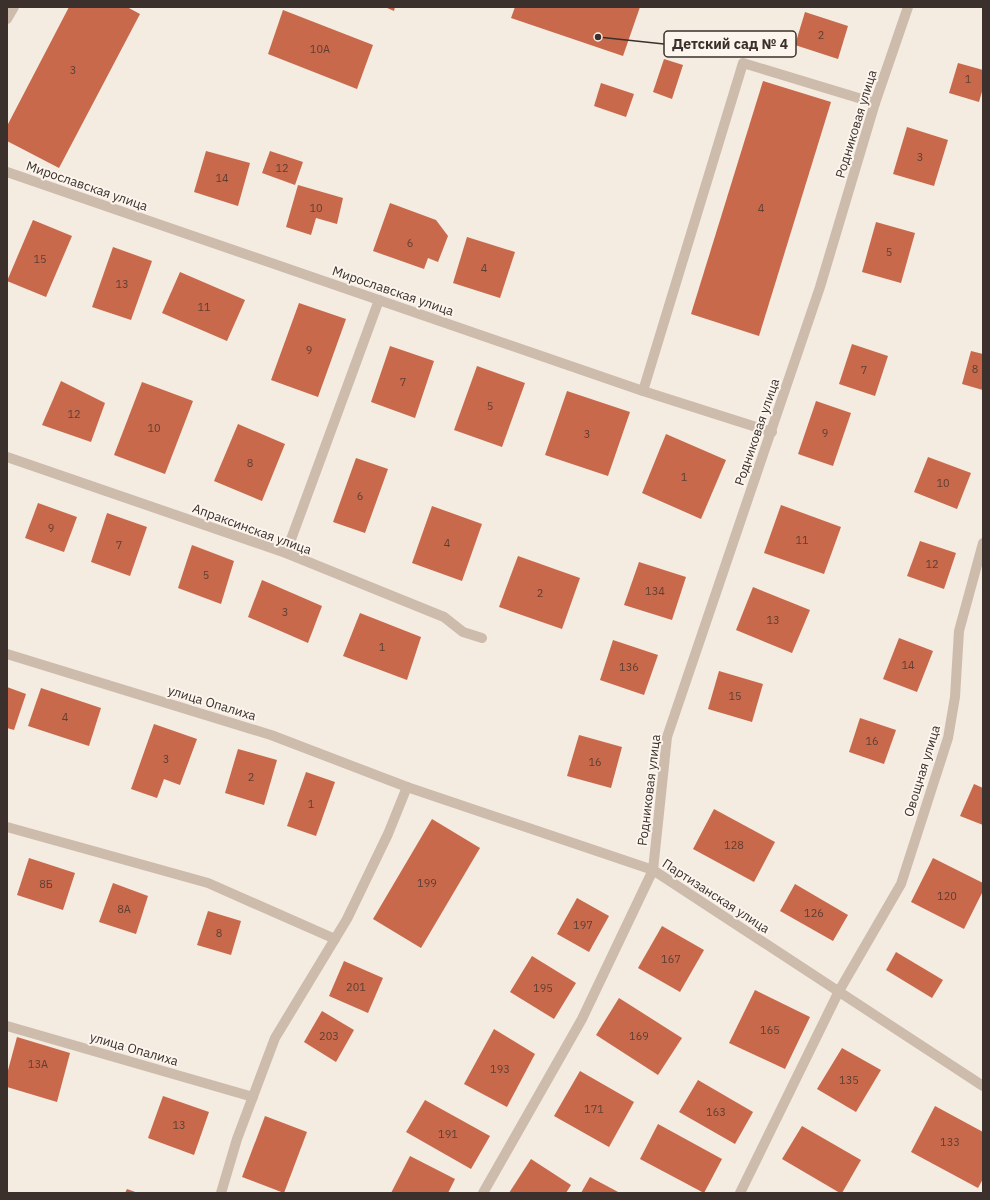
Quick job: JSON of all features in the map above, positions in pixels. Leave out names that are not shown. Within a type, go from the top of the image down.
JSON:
[{"type":"street","points":[[7,19],[14,7]]},
{"type":"street","name":"Родниковая улица","points":[[483,1193],[582,1019],[653,870],[667,737],[772,432],[820,287],[875,103],[908,7]]},
{"type":"street","points":[[643,391],[743,63],[875,103]]},
{"type":"street","name":"Мирославская улица","points":[[7,172],[643,391],[772,432]]},
{"type":"street","points":[[286,553],[379,300]]},
{"type":"street","name":"Апраксинская улица","points":[[7,457],[286,553],[444,617],[464,632],[482,638]]},
{"type":"street","name":"Овощная улица","points":[[740,1193],[839,991],[900,884],[948,738],[955,697],[959,631],[983,543]]},
{"type":"street","name":"улица Опалиха","points":[[7,654],[271,735],[407,787]]},
{"type":"street","points":[[221,1193],[237,1139],[275,1038],[347,919],[388,834],[407,787]]},
{"type":"street","name":"Партизанская улица","points":[[407,787],[653,870],[983,1086]]},
{"type":"street","points":[[7,828],[208,883],[335,940]]},
{"type":"street","name":"улица Опалиха","points":[[7,1026],[253,1097]]},
{"type":"building","points":[[69,7],[127,7],[140,14],[59,168],[7,141],[7,126]]},
{"type":"building","points":[[385,7],[395,7],[394,11]]},
{"type":"building","points":[[515,7],[640,7],[623,56],[511,18]]},
{"type":"building","points":[[283,10],[373,45],[357,89],[268,54]]},
{"type":"building","points":[[805,12],[848,26],[838,59],[795,45]]},
{"type":"building","points":[[664,59],[683,65],[672,99],[653,92]]},
{"type":"building","points":[[958,63],[983,70],[983,88],[979,102],[949,93]]},
{"type":"building","points":[[763,81],[831,102],[759,336],[691,314]]},
{"type":"building","points":[[601,83],[634,94],[626,117],[594,106]]},
{"type":"building","points":[[907,127],[948,140],[934,186],[893,174]]},
{"type":"building","points":[[206,151],[250,163],[238,206],[194,192]]},
{"type":"building","points":[[270,151],[303,162],[295,185],[262,173]]},
{"type":"building","points":[[298,185],[343,198],[337,224],[316,218],[311,235],[286,227]]},
{"type":"building","points":[[390,203],[436,220],[448,236],[438,262],[428,258],[424,269],[373,251]]},
{"type":"building","points":[[33,220],[72,236],[46,297],[7,281]]},
{"type":"building","points":[[876,222],[915,233],[901,283],[862,272]]},
{"type":"building","points":[[467,237],[515,252],[500,298],[453,283]]},
{"type":"building","points":[[113,247],[152,261],[131,320],[92,307]]},
{"type":"building","points":[[180,272],[245,300],[227,341],[162,313]]},
{"type":"building","points":[[299,303],[346,319],[318,397],[271,380]]},
{"type":"building","points":[[852,344],[888,356],[875,396],[839,384]]},
{"type":"building","points":[[390,346],[434,361],[415,418],[371,402]]},
{"type":"building","points":[[971,351],[983,354],[983,390],[962,384]]},
{"type":"building","points":[[477,366],[525,383],[502,447],[454,430]]},
{"type":"building","points":[[61,381],[105,403],[91,442],[42,425]]},
{"type":"building","points":[[142,382],[193,401],[165,474],[114,455]]},
{"type":"building","points":[[567,391],[630,412],[608,476],[545,455]]},
{"type":"building","points":[[816,401],[851,413],[833,466],[798,454]]},
{"type":"building","points":[[238,424],[285,444],[262,501],[214,481]]},
{"type":"building","points":[[666,434],[726,460],[701,519],[642,493]]},
{"type":"building","points":[[928,457],[971,473],[957,509],[914,492]]},
{"type":"building","points":[[356,458],[388,469],[365,533],[333,522]]},
{"type":"building","points":[[38,503],[77,517],[64,552],[25,538]]},
{"type":"building","points":[[781,505],[841,527],[824,574],[764,553]]},
{"type":"building","points":[[432,506],[482,524],[462,581],[412,563]]},
{"type":"building","points":[[107,513],[147,527],[130,576],[91,562]]},
{"type":"building","points":[[920,541],[956,553],[944,589],[907,576]]},
{"type":"building","points":[[192,545],[234,561],[221,604],[178,588]]},
{"type":"building","points":[[518,556],[580,578],[562,629],[499,607]]},
{"type":"building","points":[[639,562],[686,577],[672,620],[624,605]]},
{"type":"building","points":[[262,580],[322,606],[308,643],[248,617]]},
{"type":"building","points":[[753,587],[810,610],[792,653],[736,630]]},
{"type":"building","points":[[360,613],[421,637],[407,680],[343,656]]},
{"type":"building","points":[[899,638],[933,651],[917,692],[883,679]]},
{"type":"building","points":[[613,640],[658,655],[644,695],[600,680]]},
{"type":"building","points":[[719,671],[763,684],[752,722],[708,709]]},
{"type":"building","points":[[7,687],[26,694],[14,730],[7,728]]},
{"type":"building","points":[[41,688],[101,708],[89,746],[28,726]]},
{"type":"building","points":[[860,718],[896,730],[884,764],[849,752]]},
{"type":"building","points":[[154,724],[197,739],[180,785],[164,779],[157,798],[131,789]]},
{"type":"building","points":[[579,735],[622,747],[611,788],[567,776]]},
{"type":"building","points":[[238,749],[277,760],[264,805],[225,793]]},
{"type":"building","points":[[306,772],[335,782],[316,836],[287,826]]},
{"type":"building","points":[[974,784],[983,788],[983,825],[960,816]]},
{"type":"building","points":[[714,809],[775,842],[754,882],[693,849]]},
{"type":"building","points":[[432,819],[480,848],[421,948],[373,919]]},
{"type":"building","points":[[29,858],[75,873],[63,910],[17,895]]},
{"type":"building","points":[[933,858],[983,883],[983,891],[964,929],[911,902]]},
{"type":"building","points":[[113,883],[148,896],[136,934],[99,922]]},
{"type":"building","points":[[795,884],[848,915],[833,941],[780,911]]},
{"type":"building","points":[[577,898],[609,916],[589,952],[557,934]]},
{"type":"building","points":[[208,911],[241,921],[231,955],[197,945]]},
{"type":"building","points":[[662,926],[704,950],[680,992],[638,968]]},
{"type":"building","points":[[896,952],[943,980],[932,998],[886,970]]},
{"type":"building","points":[[532,956],[576,983],[554,1019],[510,992]]},
{"type":"building","points":[[344,961],[383,978],[368,1013],[329,996]]},
{"type":"building","points":[[755,990],[810,1017],[785,1069],[729,1043]]},
{"type":"building","points":[[619,998],[682,1038],[658,1075],[596,1035]]},
{"type":"building","points":[[322,1011],[354,1030],[336,1062],[304,1042]]},
{"type":"building","points":[[494,1029],[535,1054],[507,1107],[464,1084]]},
{"type":"building","points":[[17,1037],[70,1053],[57,1102],[7,1087],[7,1074]]},
{"type":"building","points":[[842,1048],[881,1070],[856,1112],[817,1089]]},
{"type":"building","points":[[580,1071],[634,1102],[609,1147],[554,1116]]},
{"type":"building","points":[[698,1080],[753,1112],[735,1144],[679,1112]]},
{"type":"building","points":[[163,1096],[209,1112],[194,1155],[148,1138]]},
{"type":"building","points":[[425,1100],[490,1136],[471,1169],[406,1132]]},
{"type":"building","points":[[935,1106],[983,1132],[983,1179],[978,1188],[911,1152]]},
{"type":"building","points":[[265,1116],[307,1132],[284,1193],[242,1177]]},
{"type":"building","points":[[658,1124],[722,1159],[704,1193],[640,1159]]},
{"type":"building","points":[[802,1126],[861,1160],[842,1193],[782,1159]]},
{"type":"building","points":[[410,1156],[455,1179],[448,1193],[391,1193]]},
{"type":"building","points":[[531,1159],[571,1185],[566,1193],[509,1193]]},
{"type":"building","points":[[590,1177],[620,1193],[581,1193]]},
{"type":"building","points":[[127,1189],[138,1193],[125,1193]]},
{"type":"place","name":"Детский сад № 4","points":[[598,37]]}]
